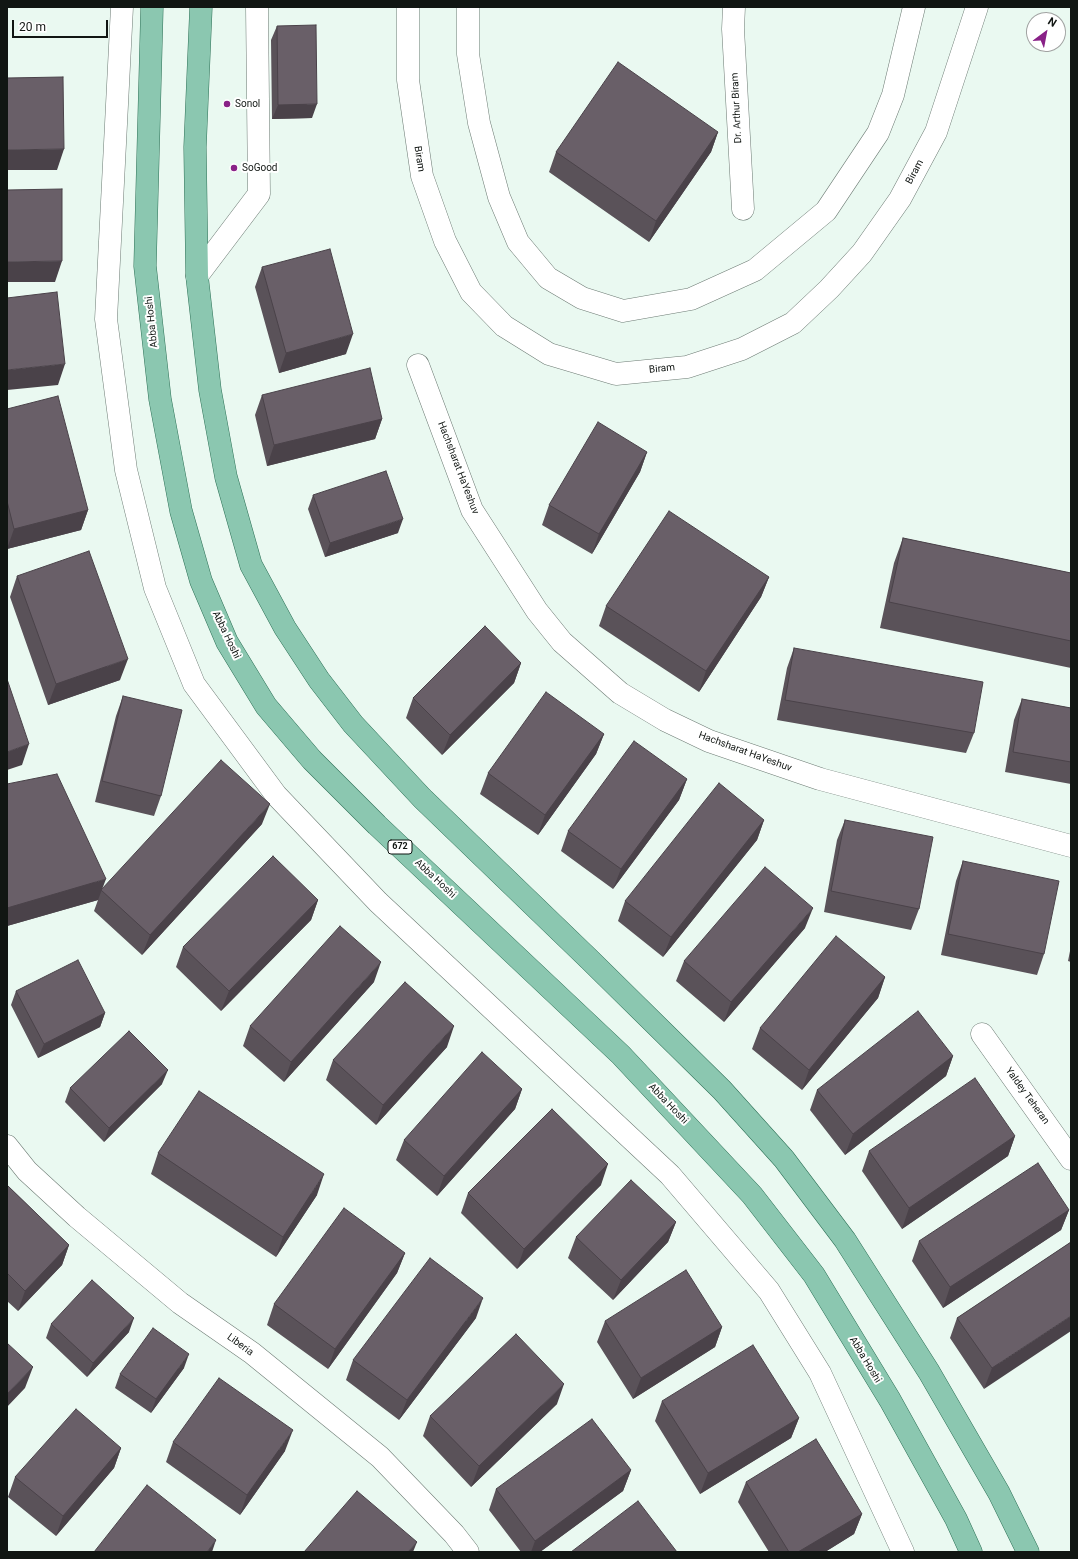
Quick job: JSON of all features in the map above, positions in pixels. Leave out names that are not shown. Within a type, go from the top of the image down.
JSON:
[{"type":"main road","name":"Abba Hoshi","points":[[152,7],[145,266],[160,399],[181,511],[201,581],[227,642],[266,706],[312,760],[377,825],[621,1055],[752,1195],[814,1275],[890,1400],[956,1519],[971,1552]]},
{"type":"main road","points":[[201,7],[196,147],[197,276],[210,390],[226,477],[251,565],[285,628],[314,674],[353,724],[422,798],[722,1090],[784,1159],[845,1240],[929,1372],[999,1493],[1028,1552]]},
{"type":"street","points":[[122,7],[106,319],[126,470],[155,588],[194,684],[276,795],[378,902],[670,1175],[769,1291],[820,1373],[903,1552]]},
{"type":"street","points":[[197,276],[259,194],[257,7]]},
{"type":"street","name":"Biram","points":[[408,7],[408,80],[422,176],[445,241],[471,292],[504,326],[549,354],[616,374],[687,367],[742,349],[792,323],[830,289],[862,253],[900,199],[936,132],[977,7]]},
{"type":"street","points":[[468,7],[468,54],[479,123],[499,197],[518,242],[548,278],[582,298],[623,311],[691,299],[755,270],[826,211],[878,133],[893,96],[914,7]]},
{"type":"street","name":"Dr. Arthur Biram","points":[[734,7],[733,29],[743,208]]},
{"type":"street","name":"Hachsharat HaYeshuv","points":[[418,365],[472,510],[542,617],[562,642],[620,693],[665,720],[709,741],[820,779],[1071,846]]},
{"type":"street","name":"Yaldey Teheran","points":[[982,1034],[1071,1159]]},
{"type":"street","name":"Liberia","points":[[7,1146],[26,1170],[77,1217],[180,1303],[252,1353],[380,1457],[454,1534],[468,1552]]},
{"type":"building","points":[[316,25],[317,104],[278,105],[277,26]]},
{"type":"building","points":[[618,62],[718,132],[656,221],[556,152]]},
{"type":"building","points":[[63,77],[64,149],[7,150],[7,78]]},
{"type":"building","points":[[62,189],[62,261],[7,262],[7,190]]},
{"type":"building","points":[[330,249],[353,334],[286,353],[262,267]]},
{"type":"building","points":[[57,292],[65,364],[7,370],[7,298]]},
{"type":"building","points":[[370,368],[382,419],[274,445],[262,395]]},
{"type":"building","points":[[58,396],[88,510],[14,529],[7,501],[7,409]]},
{"type":"building","points":[[598,422],[647,452],[599,534],[549,505]]},
{"type":"building","points":[[386,471],[403,519],[330,543],[313,495]]},
{"type":"building","points":[[669,511],[769,577],[706,671],[606,606]]},
{"type":"building","points":[[903,538],[1071,573],[1071,641],[889,602]]},
{"type":"building","points":[[89,551],[128,659],[56,684],[17,576]]},
{"type":"building","points":[[485,626],[521,663],[450,735],[413,698]]},
{"type":"building","points":[[794,648],[983,682],[974,733],[785,700]]},
{"type":"building","points":[[7,679],[29,744],[7,752]]},
{"type":"building","points":[[546,692],[604,734],[545,815],[488,773]]},
{"type":"building","points":[[123,696],[182,710],[161,796],[102,781]]},
{"type":"building","points":[[1022,699],[1071,708],[1071,762],[1013,752]]},
{"type":"building","points":[[634,741],[687,779],[621,869],[568,831]]},
{"type":"building","points":[[221,760],[270,804],[150,935],[101,890]]},
{"type":"building","points":[[57,774],[106,879],[7,908],[7,784]]},
{"type":"building","points":[[719,783],[764,820],[671,937],[625,901]]},
{"type":"building","points":[[845,820],[933,837],[919,909],[831,891]]},
{"type":"building","points":[[273,856],[318,900],[229,991],[183,947]]},
{"type":"building","points":[[963,861],[1059,881],[1044,954],[948,934]]},
{"type":"building","points":[[765,867],[813,908],[731,1002],[684,961]]},
{"type":"building","points":[[340,926],[381,962],[291,1062],[250,1026]]},
{"type":"building","points":[[836,936],[885,977],[809,1070],[760,1028]]},
{"type":"building","points":[[78,960],[105,1013],[44,1044],[16,991]]},
{"type":"building","points":[[405,982],[454,1026],[383,1105],[333,1060]]},
{"type":"building","points":[[918,1011],[953,1056],[853,1134],[817,1090]]},
{"type":"building","points":[[129,1031],[168,1070],[109,1128],[70,1088]]},
{"type":"building","points":[[482,1052],[522,1089],[444,1176],[404,1140]]},
{"type":"building","points":[[975,1078],[1015,1136],[909,1208],[869,1151]]},
{"type":"building","points":[[199,1091],[324,1174],[283,1237],[158,1153]]},
{"type":"building","points":[[552,1109],[608,1164],[524,1249],[468,1193]]},
{"type":"building","points":[[1038,1163],[1069,1210],[950,1287],[919,1241]]},
{"type":"building","points":[[631,1180],[676,1222],[621,1280],[576,1237]]},
{"type":"building","points":[[7,1185],[69,1245],[25,1291],[7,1273]]},
{"type":"building","points":[[344,1208],[405,1253],[335,1349],[274,1304]]},
{"type":"building","points":[[1071,1242],[1071,1316],[992,1368],[957,1318]]},
{"type":"building","points":[[430,1258],[483,1298],[407,1400],[353,1360]]},
{"type":"building","points":[[686,1270],[722,1327],[641,1378],[605,1321]]},
{"type":"building","points":[[92,1280],[134,1318],[93,1363],[51,1324]]},
{"type":"building","points":[[153,1328],[189,1354],[156,1399],[120,1374]]},
{"type":"building","points":[[516,1334],[564,1384],[479,1466],[430,1416]]},
{"type":"building","points":[[7,1343],[33,1367],[7,1394]]},
{"type":"building","points":[[753,1345],[799,1418],[708,1473],[662,1401]]},
{"type":"building","points":[[219,1378],[293,1430],[247,1495],[173,1442]]},
{"type":"building","points":[[76,1409],[121,1448],[63,1516],[15,1477]]},
{"type":"building","points":[[592,1419],[631,1470],[535,1541],[496,1489]]},
{"type":"building","points":[[816,1439],[862,1514],[798,1552],[789,1552],[746,1482]]},
{"type":"building","points":[[147,1485],[216,1540],[207,1552],[94,1552]]},
{"type":"building","points":[[357,1491],[417,1542],[408,1552],[304,1552]]},
{"type":"building","points":[[638,1501],[677,1552],[571,1552]]},
{"type":"place","name":"Sonol","points":[[227,104]]},
{"type":"place","name":"SoGood","points":[[234,168]]}]
